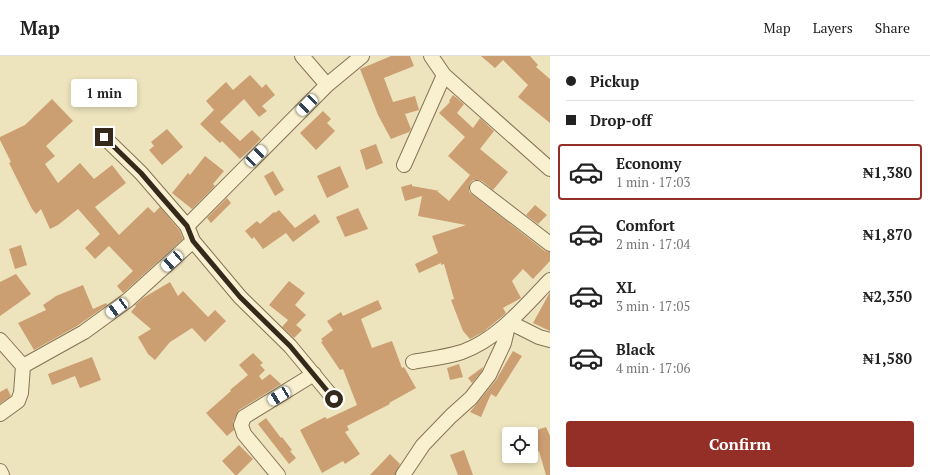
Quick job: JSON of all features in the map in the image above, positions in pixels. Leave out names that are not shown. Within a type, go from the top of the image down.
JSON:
[{"type":"street","points":[[302,56],[327,85]]},
{"type":"street","points":[[187,226],[327,85],[362,56]]},
{"type":"street","points":[[431,56],[444,75],[550,170]]},
{"type":"street","points":[[404,165],[444,75]]},
{"type":"street","points":[[104,137],[141,173],[187,226],[193,241],[240,297],[290,346],[334,399]]},
{"type":"street","points":[[477,188],[550,244]]},
{"type":"street","points":[[23,366],[84,332],[122,305],[193,241]]},
{"type":"street","points":[[413,362],[461,352],[485,341],[509,322],[550,280]]},
{"type":"street","points":[[509,322],[539,337],[550,340]]},
{"type":"street","points":[[403,475],[423,445],[471,398],[489,375],[504,343],[509,322]]},
{"type":"street","points":[[0,340],[23,366],[21,393],[18,401],[0,414]]},
{"type":"street","points":[[278,475],[244,434],[241,425],[244,417],[314,374]]},
{"type":"street","points":[[0,471],[2,475]]},
{"type":"building","points":[[391,56],[410,56],[414,66],[384,78],[393,102],[415,96],[419,110],[405,114],[411,129],[409,132],[391,139],[378,115],[360,69]]},
{"type":"building","points":[[481,56],[530,56],[538,65],[536,67],[550,79],[550,123],[518,97],[528,85],[503,60],[495,68]]},
{"type":"building","points":[[250,75],[262,88],[266,84],[275,95],[262,106],[267,111],[259,117],[244,99],[220,122],[240,141],[252,130],[261,139],[240,159],[222,141],[220,143],[200,124],[214,110],[206,101],[226,82],[233,90]]},
{"type":"building","points":[[453,95],[464,104],[457,113],[473,128],[480,118],[494,131],[480,149],[508,172],[493,190],[482,181],[473,180],[470,183],[469,192],[545,251],[550,252],[550,261],[533,279],[523,269],[512,281],[521,298],[503,308],[506,313],[504,315],[483,332],[470,339],[463,331],[451,300],[454,299],[444,264],[441,265],[441,263],[419,273],[415,264],[438,253],[432,236],[466,225],[418,216],[422,196],[405,201],[401,187],[412,184],[412,186],[440,191],[437,191],[449,201],[470,175],[448,156],[465,137],[439,113],[450,102],[449,101]]},
{"type":"building","points":[[52,99],[73,121],[46,146],[55,156],[45,164],[58,183],[80,163],[94,179],[112,165],[126,183],[95,207],[119,235],[148,207],[154,213],[160,207],[180,231],[183,239],[123,293],[117,286],[133,271],[109,246],[95,259],[85,248],[100,234],[78,209],[58,225],[50,229],[41,209],[36,214],[32,209],[9,163],[11,162],[0,140],[0,137],[25,125]]},
{"type":"building","points":[[323,111],[331,119],[327,123],[335,131],[316,150],[300,133]]},
{"type":"building","points":[[167,129],[183,147],[162,165],[149,150],[154,146],[151,142]]},
{"type":"building","points":[[376,144],[383,163],[366,170],[360,150]]},
{"type":"building","points":[[205,156],[224,171],[213,184],[215,186],[192,209],[172,193],[188,173],[190,175]]},
{"type":"building","points":[[340,166],[349,187],[327,198],[317,176]]},
{"type":"building","points":[[273,171],[284,190],[275,196],[264,176]]},
{"type":"building","points":[[227,198],[231,203],[211,223],[207,218]]},
{"type":"building","points":[[535,205],[547,215],[538,224],[526,215]]},
{"type":"building","points":[[358,208],[368,229],[345,237],[336,217]]},
{"type":"building","points":[[279,210],[295,228],[315,214],[320,222],[293,242],[286,233],[263,249],[254,237],[252,239],[245,231],[257,221],[260,224],[274,212],[275,213]]},
{"type":"building","points":[[21,245],[27,265],[15,269],[9,249]]},
{"type":"building","points":[[16,274],[31,294],[0,316],[0,282]]},
{"type":"building","points":[[289,281],[305,293],[295,305],[306,315],[296,325],[302,330],[294,338],[282,327],[288,320],[269,305]]},
{"type":"building","points":[[170,282],[178,296],[183,291],[208,317],[215,310],[226,321],[205,342],[192,328],[170,342],[155,360],[148,354],[138,337],[151,329],[131,312],[136,306],[135,305],[143,298]]},
{"type":"building","points":[[83,285],[93,309],[106,303],[107,305],[77,326],[34,350],[18,323],[46,310],[43,305],[56,296]]},
{"type":"building","points":[[550,292],[550,331],[533,323]]},
{"type":"building","points":[[378,300],[382,309],[361,319],[372,348],[392,341],[402,368],[404,367],[416,388],[389,403],[390,404],[347,426],[349,430],[345,432],[360,454],[345,464],[343,461],[322,473],[300,430],[325,417],[327,419],[357,405],[343,369],[340,370],[321,342],[323,341],[321,339],[333,330],[327,321],[341,312],[343,316]]},
{"type":"building","points":[[513,351],[522,356],[496,397],[491,394],[481,417],[470,412],[496,380]]},
{"type":"building","points":[[253,353],[263,363],[260,365],[265,370],[259,376],[262,380],[270,374],[281,384],[239,410],[233,422],[234,430],[227,436],[206,413],[248,375],[239,365]]},
{"type":"building","points":[[92,357],[101,380],[80,388],[75,376],[52,385],[48,374]]},
{"type":"building","points":[[459,364],[463,377],[450,380],[447,368]]},
{"type":"building","points":[[483,367],[482,371],[472,383],[468,378]]},
{"type":"building","points":[[7,388],[11,396],[0,404],[0,392]]},
{"type":"building","points":[[266,418],[292,450],[290,451],[296,458],[289,464],[258,424]]},
{"type":"building","points":[[546,427],[550,436],[550,475],[546,475],[538,451],[538,430]]},
{"type":"building","points":[[239,445],[253,459],[237,475],[235,475],[222,461]]},
{"type":"building","points":[[464,450],[473,475],[458,475],[450,455]]},
{"type":"building","points":[[390,454],[400,464],[395,475],[370,475]]},
{"type":"route","points":[[104,137],[141,173],[187,226],[193,241],[240,297],[290,346],[334,399]]}]
